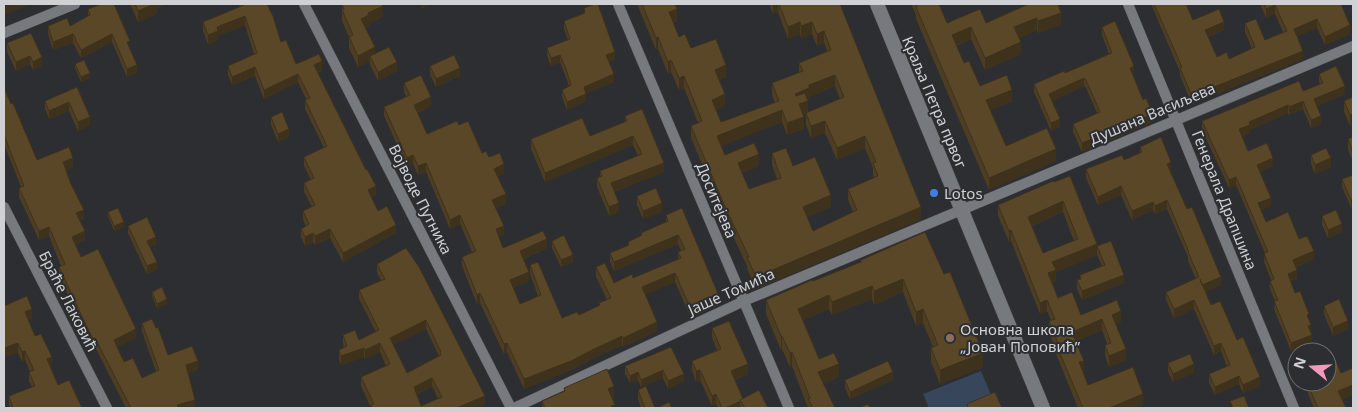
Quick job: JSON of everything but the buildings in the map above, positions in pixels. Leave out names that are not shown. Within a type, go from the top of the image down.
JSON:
[{"type":"street","points":[[4,33],[75,4]]},
{"type":"street","name":"Војводе Путника","points":[[304,4],[513,408]]},
{"type":"street","name":"Доситејева","points":[[618,4],[789,408]]},
{"type":"street","name":"Краља Петра првог","points":[[877,4],[1043,408]]},
{"type":"street","name":"Генерала Драпшина","points":[[1128,4],[1294,408]]},
{"type":"street","name":"Душана Васиљева","points":[[962,209],[1353,46]]},
{"type":"street","name":"Браће Лаковић","points":[[4,207],[107,408]]},
{"type":"street","name":"Јаше Томића","points":[[513,408],[744,301],[962,209]]},
{"type":"shaded area","points":[[981,371],[994,402],[978,408],[929,408],[923,394]]},
{"type":"place","name":"Lotos","points":[[934,193]]},
{"type":"place","name":"Основна школа „Јован Поповић”","points":[[950,338]]}]
